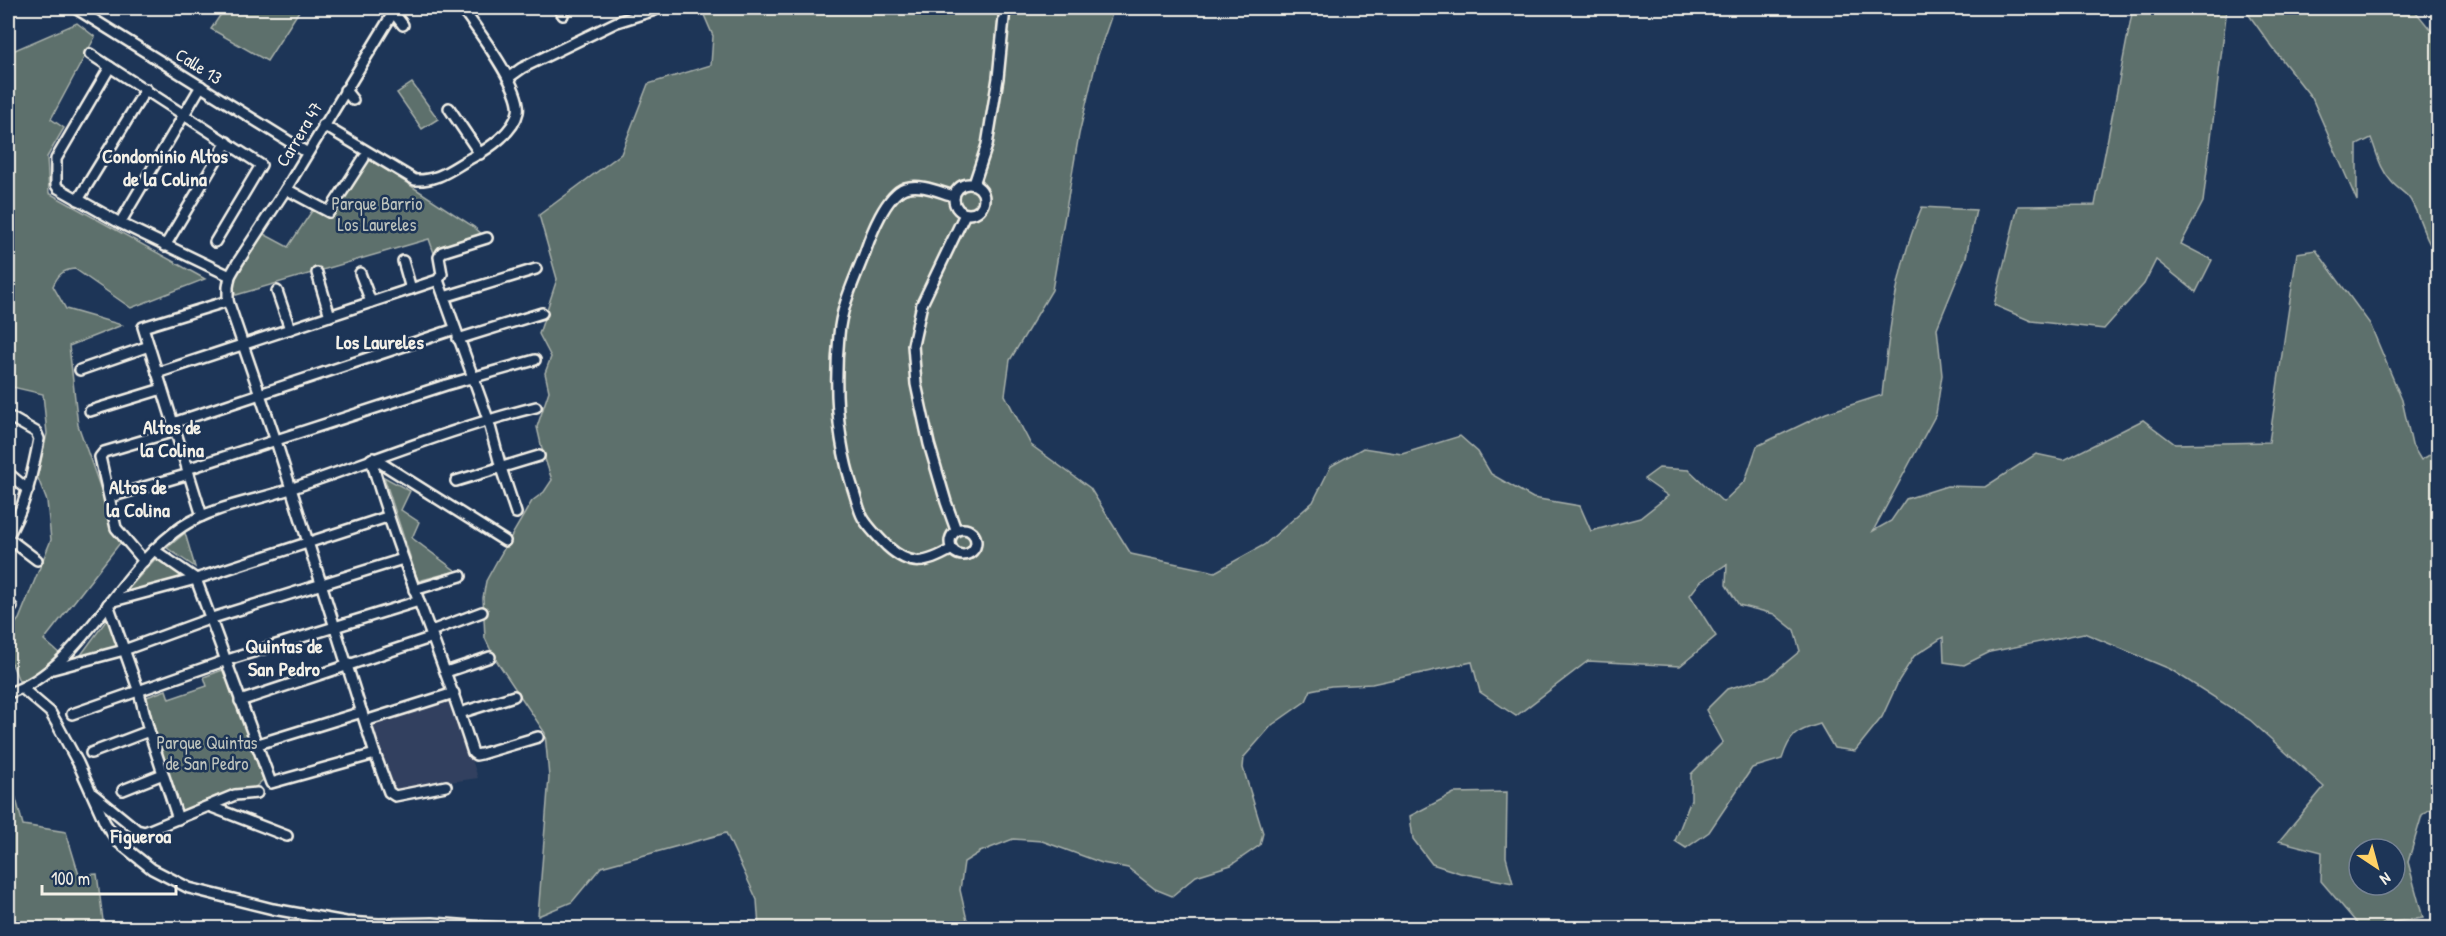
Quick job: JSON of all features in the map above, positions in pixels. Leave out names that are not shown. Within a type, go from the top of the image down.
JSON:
[{"type":"street","name":"Calle 13","points":[[75,8],[306,152]]},
{"type":"street","points":[[323,125],[415,180],[432,181],[480,154],[501,138],[518,113],[518,100],[508,78],[462,8]]},
{"type":"street","points":[[974,184],[987,145],[998,78],[1005,8]]},
{"type":"street","points":[[394,10],[403,25]]},
{"type":"street","name":"Carrera 47","points":[[230,276],[286,189],[306,152],[394,10]]},
{"type":"street","points":[[508,78],[522,68],[617,22],[655,10]]},
{"type":"street","points":[[90,54],[259,163],[261,168],[215,242]]},
{"type":"street","points":[[110,67],[56,159],[55,182],[58,188],[120,223],[230,276],[228,302],[276,441],[375,754],[391,795],[446,786]]},
{"type":"street","points":[[120,223],[201,86]]},
{"type":"street","points":[[78,200],[146,89]]},
{"type":"street","points":[[345,90],[353,100]]},
{"type":"street","points":[[448,108],[480,154]]},
{"type":"street","points":[[165,246],[227,142]]},
{"type":"street","points":[[286,189],[329,212],[364,158]]},
{"type":"street","points":[[969,183],[974,184],[981,190],[984,203],[975,213],[965,214],[956,207],[954,196],[959,187],[969,183]]},
{"type":"street","points":[[952,549],[937,558],[915,562],[897,554],[880,539],[862,517],[840,438],[837,359],[839,331],[852,283],[883,209],[903,189],[918,186],[954,196]]},
{"type":"street","points":[[956,530],[969,530],[975,536],[976,544],[968,554],[959,554],[952,549],[950,541],[956,530],[929,444],[916,384],[913,345],[922,304],[965,214]]},
{"type":"street","points":[[157,373],[438,280],[442,273],[439,257],[442,252],[487,238]]},
{"type":"street","points":[[403,261],[411,289]]},
{"type":"street","points":[[444,297],[536,269]]},
{"type":"street","points":[[317,273],[330,316]]},
{"type":"street","points":[[360,273],[371,302]]},
{"type":"street","points":[[438,280],[488,419],[516,513]]},
{"type":"street","points":[[277,291],[290,329]]},
{"type":"street","points":[[202,516],[142,327],[228,302]]},
{"type":"street","points":[[459,339],[542,313]]},
{"type":"street","points":[[144,561],[116,528],[101,454],[260,395],[455,329]]},
{"type":"street","points":[[80,370],[149,346]]},
{"type":"street","points":[[110,497],[276,441],[535,360]]},
{"type":"street","points":[[90,411],[162,389]]},
{"type":"street","points":[[8,693],[23,689],[53,669],[154,550],[183,526],[202,516],[291,489],[488,419],[536,407]]},
{"type":"street","points":[[8,416],[38,436],[28,490],[21,512],[8,537],[37,560]]},
{"type":"street","points":[[456,481],[538,456]]},
{"type":"street","points":[[372,459],[387,517],[454,693],[473,753],[476,755],[538,737]]},
{"type":"street","points":[[372,459],[505,541]]},
{"type":"street","points":[[8,473],[28,490]]},
{"type":"street","points":[[109,603],[196,579],[387,517]]},
{"type":"street","points":[[154,550],[196,579],[268,780],[274,784],[375,754]]},
{"type":"street","points":[[53,669],[124,650],[209,619],[403,560]]},
{"type":"street","points":[[414,590],[461,576]]},
{"type":"street","points":[[72,714],[140,692],[224,660],[336,628],[419,601]]},
{"type":"street","points":[[109,603],[140,692],[149,731],[178,819]]},
{"type":"street","points":[[240,701],[348,666],[482,612]]},
{"type":"street","points":[[446,672],[490,657]]},
{"type":"street","points":[[23,689],[50,712],[105,823],[118,842],[152,869],[189,888],[273,909],[346,922],[433,923],[498,928]]},
{"type":"street","points":[[255,744],[454,693]]},
{"type":"street","points":[[460,713],[514,696]]},
{"type":"street","points":[[91,753],[149,731]]},
{"type":"street","points":[[123,790],[163,774]]},
{"type":"street","points":[[91,793],[141,832],[152,830],[235,795],[257,794]]},
{"type":"street","points":[[209,806],[287,836]]},
{"type":"shaded area","points":[[450,691],[478,778],[387,791],[364,719]]},
{"type":"green space","points":[[225,8],[301,8],[267,61],[211,29]]},
{"type":"green space","points":[[701,8],[1114,8],[1097,58],[1079,134],[1052,290],[1010,360],[1005,395],[1031,445],[1090,488],[1131,554],[1215,572],[1264,545],[1313,502],[1331,466],[1363,448],[1402,454],[1460,436],[1478,452],[1491,474],[1533,498],[1580,506],[1591,531],[1640,518],[1668,496],[1644,479],[1659,468],[1689,470],[1723,502],[1745,481],[1757,446],[1826,413],[1882,395],[1891,323],[1900,276],[1922,207],[1976,210],[1966,257],[1937,328],[1942,375],[1936,414],[1873,531],[1891,521],[1906,499],[1947,486],[1985,487],[2036,454],[2064,460],[2143,420],[2175,444],[2269,442],[2297,253],[2316,250],[2370,324],[2402,400],[2412,445],[2421,460],[2438,450],[2438,803],[2422,815],[2408,862],[2423,918],[2384,923],[2378,928],[2361,928],[2321,881],[2322,852],[2279,841],[2324,787],[2250,720],[2170,669],[2084,633],[1990,652],[1964,665],[1944,662],[1943,637],[1914,656],[1899,680],[1882,717],[1855,751],[1834,748],[1820,724],[1805,729],[1791,739],[1782,759],[1752,768],[1709,832],[1686,848],[1675,841],[1691,800],[1691,774],[1723,742],[1706,710],[1727,689],[1769,677],[1800,651],[1794,630],[1774,614],[1739,605],[1726,585],[1727,564],[1700,582],[1690,595],[1716,636],[1680,666],[1588,661],[1516,716],[1480,692],[1472,662],[1372,684],[1331,686],[1311,690],[1306,701],[1272,725],[1244,757],[1243,768],[1263,833],[1260,845],[1231,865],[1196,876],[1172,896],[1155,889],[1128,868],[1102,863],[1042,841],[1013,839],[980,852],[964,862],[960,890],[967,920],[981,928],[759,928],[757,900],[726,833],[601,867],[572,902],[538,916],[549,777],[545,733],[494,657],[485,638],[483,598],[486,581],[498,559],[532,501],[544,492],[552,480],[537,427],[549,391],[545,373],[551,357],[539,334],[557,279],[539,215],[621,154],[648,84],[711,65],[713,36]]},
{"type":"green space","points":[[2133,8],[2227,8],[2203,202],[2181,244],[2212,260],[2196,292],[2156,260],[2144,284],[2104,329],[2031,321],[1994,305],[2018,206],[2095,205]]},
{"type":"green space","points":[[2244,8],[2415,8],[2438,39],[2438,256],[2409,198],[2393,184],[2384,171],[2371,138],[2357,145],[2357,201],[2312,98]]},
{"type":"green space","points":[[77,23],[95,37],[51,119],[64,128],[47,157],[49,193],[205,279],[131,308],[75,269],[61,274],[53,286],[66,309],[122,325],[69,346],[78,425],[120,543],[44,640],[60,654],[44,673],[19,681],[8,659],[8,633],[19,619],[51,540],[47,501],[37,476],[47,434],[43,394],[8,386],[8,53]]},
{"type":"green space","points":[[412,83],[438,119],[422,129],[397,93]]},
{"type":"green space","name":"Parque Barrio Los Laureles","points":[[367,157],[474,227],[485,237],[434,253],[429,239],[236,295],[232,286],[234,278],[262,233],[288,247],[314,208],[328,215]]},
{"type":"green space","points":[[384,477],[410,491],[401,510],[419,522],[412,538],[456,571],[418,581]]},
{"type":"green space","points":[[185,533],[195,567],[167,548]]},
{"type":"green space","points":[[157,557],[189,578],[122,596]]},
{"type":"green space","points":[[108,618],[119,647],[78,659]]},
{"type":"green space","name":"Parque Quintas de San Pedro","points":[[225,669],[263,780],[253,789],[218,795],[179,812],[144,698],[166,690],[169,699],[207,686],[204,677]]},
{"type":"green space","points":[[8,769],[23,825],[66,832],[79,875],[97,874],[104,928],[8,928]]},
{"type":"green space","points":[[1507,792],[1506,857],[1513,883],[1460,873],[1432,864],[1413,839],[1410,816],[1454,793]]},
{"type":"district","name":"Condominio Altos de la Colina","points":[[165,166]]},
{"type":"district","name":"Los Laureles","points":[[380,341]]},
{"type":"district","name":"Altos de la Colina","points":[[172,438]]},
{"type":"district","name":"Altos de la Colina","points":[[138,498]]},
{"type":"district","name":"Quintas de San Pedro","points":[[284,656]]},
{"type":"district","name":"Figueroa","points":[[141,835]]}]
